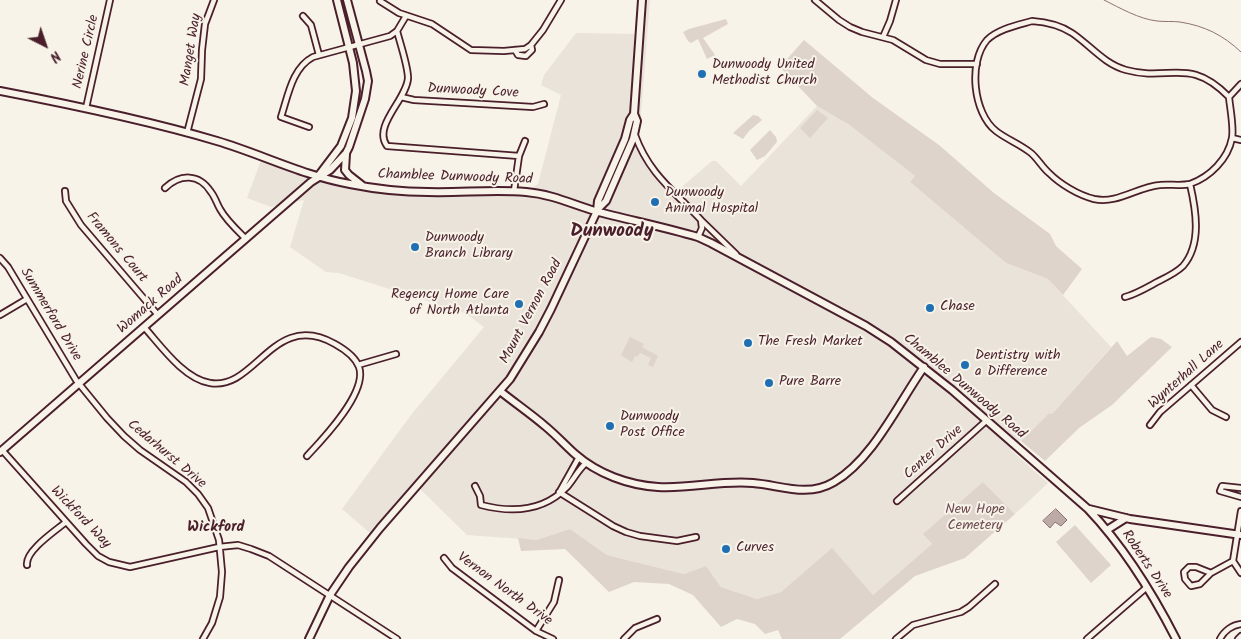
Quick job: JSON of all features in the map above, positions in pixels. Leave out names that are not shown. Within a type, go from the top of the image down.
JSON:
[{"type":"street","name":"Nerine Circle","points":[[86,108],[110,0]]},
{"type":"street","name":"Manget Way","points":[[188,133],[201,79],[205,24],[214,0]]},
{"type":"street","points":[[319,176],[341,146],[352,118],[356,91],[353,63],[337,0]]},
{"type":"street","points":[[347,0],[368,81],[359,118],[346,153],[345,170],[363,186]]},
{"type":"street","points":[[380,1],[406,16],[432,24],[470,50],[515,50],[531,45],[544,30],[561,0]]},
{"type":"street","name":"Mount Vernon Road","points":[[308,639],[328,594],[380,528],[500,392],[539,332],[597,211],[598,201],[634,114],[642,0]]},
{"type":"street","points":[[815,0],[850,27],[900,43],[926,60],[940,64],[977,64]]},
{"type":"street","points":[[883,37],[896,0]]},
{"type":"street","points":[[303,16],[311,25],[319,55]]},
{"type":"street","points":[[309,127],[281,117],[300,67],[308,59],[319,55],[390,36],[397,31],[406,16]]},
{"type":"street","points":[[1230,97],[1218,86],[1195,74],[1126,70],[1098,55],[1071,32],[1046,22],[1032,21],[1015,25],[999,32],[987,40],[977,58],[975,79],[980,106],[995,131],[1033,154],[1048,172],[1071,189],[1093,198],[1114,199],[1157,185],[1190,184],[1218,167],[1232,138],[1230,97],[1241,84]]},
{"type":"street","points":[[397,31],[408,78],[401,97],[387,120],[383,134],[383,141],[386,146],[519,156]]},
{"type":"street","points":[[515,50],[518,56],[526,56],[532,50],[531,45]]},
{"type":"street","name":"Chamblee Dunwoody Road","points":[[0,91],[86,108],[188,133],[319,176],[363,186],[428,192],[514,191],[550,196],[597,211],[698,237],[736,255],[866,326],[901,349],[1088,509],[1126,518],[1239,535]]},
{"type":"street","name":"Dunwoody Cove","points":[[401,97],[414,100],[533,107],[544,104]]},
{"type":"street","points":[[597,211],[606,201],[635,134],[637,121],[634,114]]},
{"type":"street","points":[[635,134],[640,150],[661,180],[736,255]]},
{"type":"street","points":[[1232,138],[1241,140]]},
{"type":"street","points":[[514,191],[519,156],[525,141]]},
{"type":"street","points":[[628,152],[640,150]]},
{"type":"street","points":[[319,176],[330,170],[346,153]]},
{"type":"street","name":"Womack Road","points":[[1,451],[319,176]]},
{"type":"street","points":[[165,188],[180,178],[189,177],[198,180],[211,190],[220,210],[246,239]]},
{"type":"street","points":[[1125,297],[1134,295],[1171,275],[1182,267],[1190,256],[1196,232],[1196,215],[1190,184]]},
{"type":"street","name":"Framons Court","points":[[65,192],[66,201],[81,225],[158,315]]},
{"type":"street","points":[[698,237],[702,228],[701,220]]},
{"type":"street","name":"Summerford Drive","points":[[0,258],[8,267],[79,384]]},
{"type":"street","points":[[0,315],[27,299]]},
{"type":"street","points":[[144,327],[169,356],[185,370],[198,379],[209,383],[220,384],[230,381],[276,346],[289,338],[297,336],[320,337],[352,356],[358,364],[360,383],[340,418],[307,456]]},
{"type":"street","name":"Wynterhall Lane","points":[[1150,425],[1160,412],[1241,342]]},
{"type":"street","points":[[358,364],[396,354]]},
{"type":"street","points":[[500,392],[544,425],[586,463],[621,480],[648,486],[669,487],[737,482],[794,490],[819,488],[843,476],[862,457],[888,423],[924,367]]},
{"type":"street","name":"Cedarhurst Drive","points":[[79,384],[124,436],[186,482],[198,494],[212,517],[220,547],[222,572],[220,597],[212,623],[203,639]]},
{"type":"street","points":[[1191,385],[1212,410],[1226,417]]},
{"type":"street","name":"Center Drive","points":[[897,502],[986,421]]},
{"type":"street","name":"Wickford Way","points":[[1,451],[98,556],[109,562],[130,567],[220,547],[238,545],[269,556],[397,639]]},
{"type":"street","points":[[559,492],[579,457]]},
{"type":"street","points":[[475,486],[480,496],[480,505],[494,508],[533,508],[545,504],[565,488],[586,463]]},
{"type":"street","points":[[1241,488],[1222,486],[1220,491],[1241,496]]},
{"type":"street","points":[[559,492],[613,526],[626,532],[640,536],[677,541],[696,536]]},
{"type":"street","name":"Roberts Drive","points":[[1088,509],[1123,550],[1147,587],[1176,639]]},
{"type":"street","points":[[1241,511],[1239,535],[1233,561],[1241,573]]},
{"type":"street","points":[[1107,530],[1126,518]]},
{"type":"street","points":[[27,565],[26,559],[31,552],[66,522]]},
{"type":"street","name":"Vernon North Drive","points":[[444,558],[452,568],[536,631],[553,639]]},
{"type":"street","points":[[1211,572],[1196,567],[1189,567],[1184,572],[1185,579],[1191,586],[1200,584],[1211,572],[1233,561]]},
{"type":"street","points":[[536,631],[554,602],[559,580]]},
{"type":"street","points":[[896,639],[913,625],[961,612],[995,584]]},
{"type":"street","points":[[1087,639],[1147,587]]},
{"type":"street","points":[[624,639],[636,628],[657,619]]},
{"type":"street","points":[[1220,639],[1222,634],[1234,625],[1241,624]]},
{"type":"street","points":[[1238,639],[1241,636]]},
{"type":"shaded area","points":[[639,0],[650,0],[639,139],[657,171],[677,191],[712,161],[716,161],[741,186],[817,106],[848,124],[915,176],[910,182],[1006,263],[1048,279],[1111,347],[1052,414],[1049,413],[1011,450],[1048,483],[1015,514],[983,482],[924,534],[932,544],[873,595],[832,549],[781,592],[757,599],[721,587],[706,566],[684,574],[607,555],[570,529],[536,540],[467,535],[416,485],[370,533],[342,509],[411,415],[484,327],[465,313],[339,273],[326,272],[290,247],[304,200],[271,207],[247,198],[263,155],[368,186],[414,193],[449,189],[504,193],[525,192],[538,184],[561,95],[541,85],[544,75],[576,33],[636,34],[635,23]]},
{"type":"shaded area","points":[[1056,509],[1067,520],[1061,526],[1055,522],[1050,528],[1043,521]]},
{"type":"green space","points":[[726,19],[728,24],[703,38],[715,55],[707,59],[698,39],[691,43],[683,32],[689,29]]},
{"type":"green space","points":[[804,40],[873,98],[939,145],[994,193],[1050,234],[1056,246],[1082,269],[1063,295],[1048,279],[1006,263],[910,182],[915,176],[848,124],[817,106],[780,67]]},
{"type":"green space","points":[[817,110],[828,118],[810,138],[800,128]]},
{"type":"green space","points":[[753,115],[758,116],[762,120],[743,139],[733,133]]},
{"type":"green space","points":[[770,130],[776,137],[777,142],[765,156],[757,160],[750,150]]},
{"type":"green space","points":[[630,337],[644,344],[642,347],[658,356],[653,367],[648,365],[651,358],[640,353],[637,357],[635,356],[632,362],[621,355]]},
{"type":"green space","points":[[1151,337],[1161,339],[1172,347],[1112,405],[1079,428],[1045,461],[1021,441],[1049,413],[1052,414],[1117,341],[1127,356]]},
{"type":"green space","name":"New Hope Cemetery","points":[[983,482],[1015,514],[965,558],[915,576],[840,639],[782,639],[778,630],[765,634],[755,624],[737,619],[721,627],[693,595],[669,584],[634,582],[609,592],[565,549],[521,551],[518,538],[536,540],[570,529],[607,555],[684,574],[706,566],[721,587],[757,599],[781,592],[832,548],[873,595],[932,544],[923,534]]},
{"type":"green space","points":[[1075,525],[1111,565],[1091,583],[1056,542]]},
{"type":"waterway","points":[[1104,0],[1143,18],[1180,22],[1206,29],[1220,36],[1241,52]]},
{"type":"place","name":"Dunwoody United Methodist Church","points":[[702,74]]},
{"type":"place","name":"Dunwoody Animal Hospital","points":[[655,202]]},
{"type":"place","name":"Dunwoody Branch Library","points":[[415,247]]},
{"type":"place","name":"Regency Home Care of North Atlanta","points":[[519,304]]},
{"type":"place","name":"Chase","points":[[930,308]]},
{"type":"place","name":"The Fresh Market","points":[[748,343]]},
{"type":"place","name":"Dentistry with a Difference","points":[[965,365]]},
{"type":"place","name":"Pure Barre","points":[[769,383]]},
{"type":"place","name":"Dunwoody Post Office","points":[[610,426]]},
{"type":"place","name":"Curves","points":[[726,549]]},
{"type":"district","name":"Dunwoody","points":[[612,233]]},
{"type":"district","name":"Wickford","points":[[216,528]]}]
